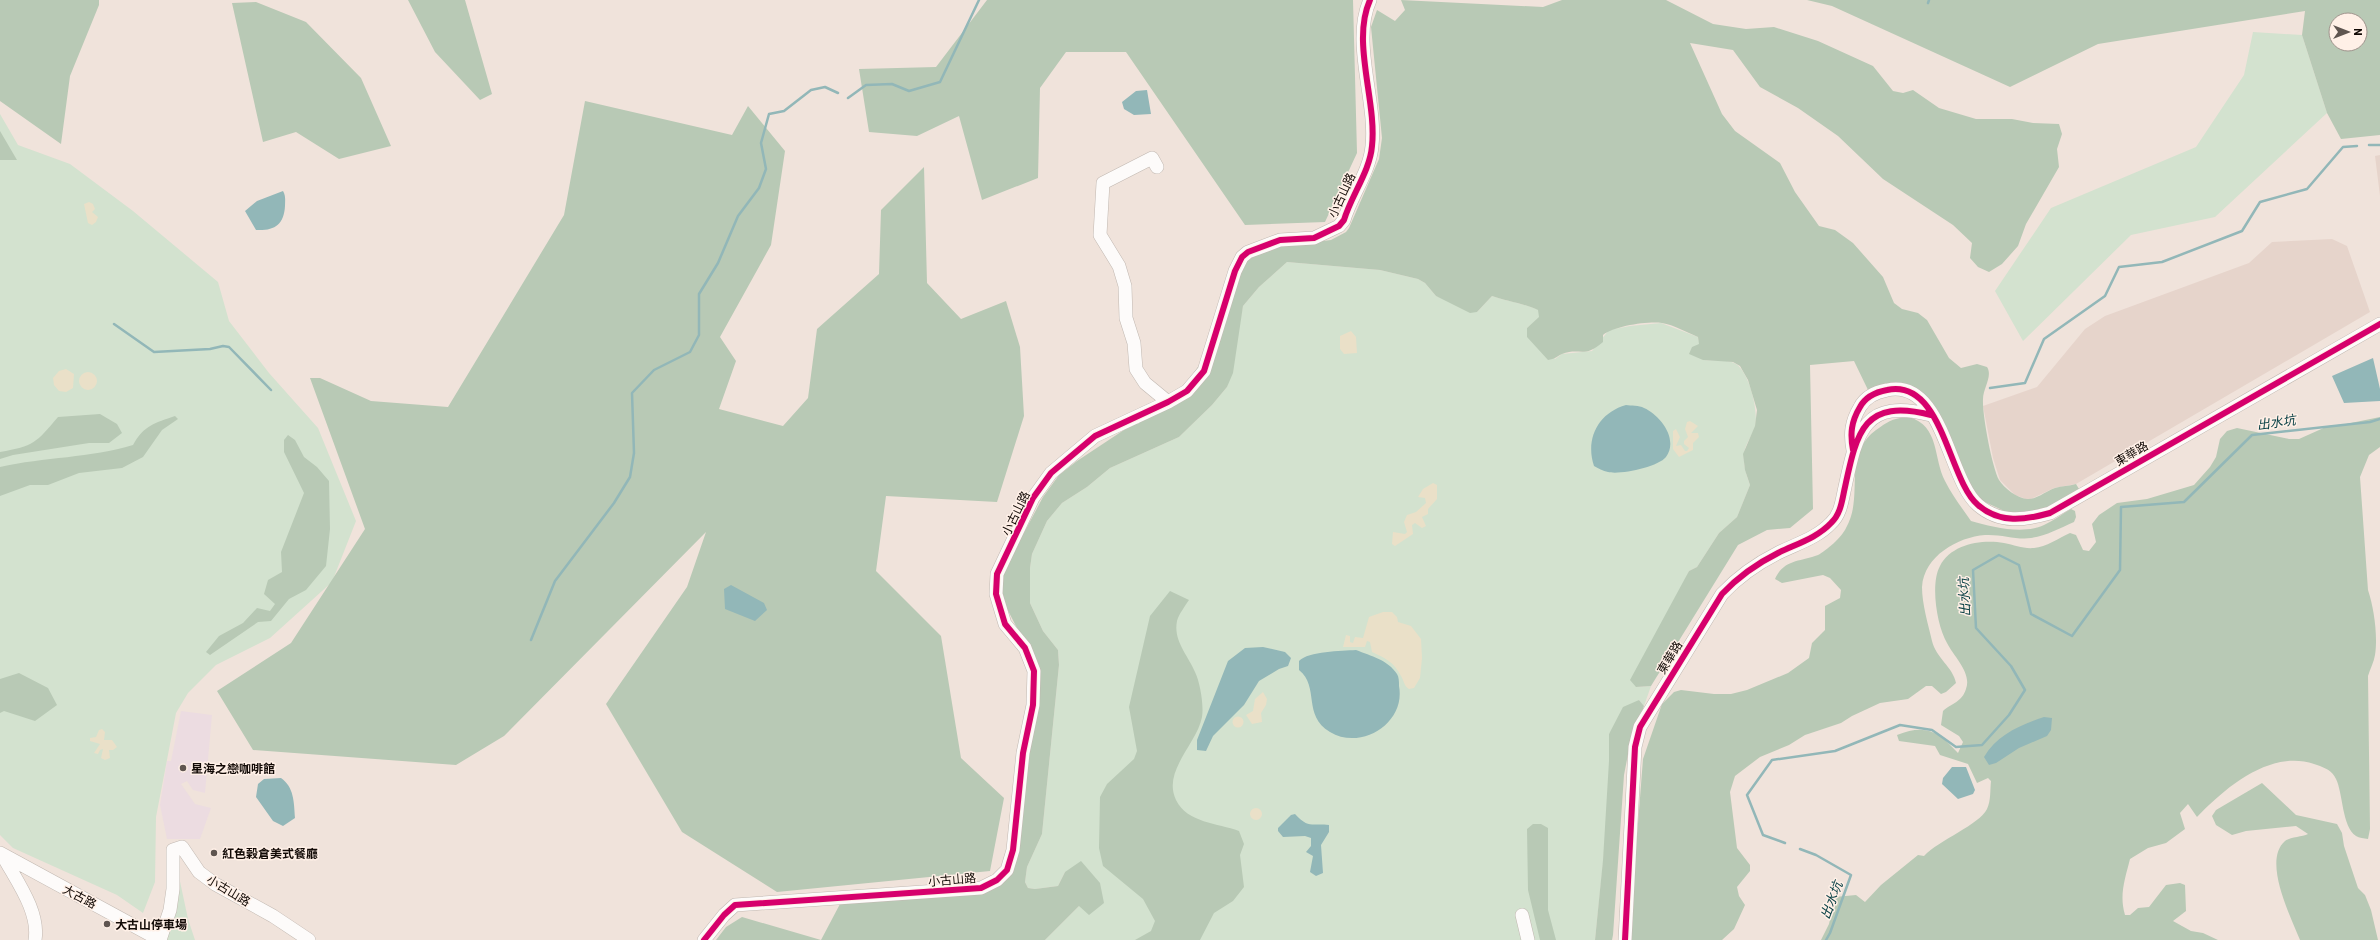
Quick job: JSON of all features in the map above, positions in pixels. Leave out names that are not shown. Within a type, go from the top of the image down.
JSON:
[{"type":"street","name":"小古山路","points":[[704,940],[724,915],[735,905],[981,888],[997,880],[1007,870],[1013,850],[1023,753],[1033,705],[1034,671],[1025,648],[1005,624],[996,594],[997,574],[1033,498],[1051,472],[1095,436],[1168,402],[1187,391],[1204,371],[1235,271],[1242,257],[1248,252],[1280,240],[1314,238],[1323,235],[1339,226],[1344,220],[1372,146],[1364,31],[1366,10],[1370,0]]},
{"type":"street","points":[[1157,167],[1152,158],[1103,183],[1100,235],[1119,266],[1125,286],[1126,318],[1134,344],[1136,369],[1145,383],[1168,402]]},
{"type":"street","name":"東華路","points":[[1853,450],[1850,434],[1854,417],[1864,401],[1876,392],[1894,388],[1910,391],[1923,401],[1942,430],[1964,488],[1978,505],[1993,514],[2009,519],[2027,520],[2050,513],[2380,324]]},
{"type":"street","name":"東華路","points":[[1625,940],[1636,747],[1640,727],[1688,647],[1726,590],[1733,582],[1777,554],[1812,537],[1831,524],[1838,515],[1853,450],[1862,430],[1875,416],[1892,411],[1911,410],[1931,415]]},
{"type":"street","name":"小古山路","points":[[160,940],[170,910],[173,889],[173,850],[182,847],[199,872],[215,884],[266,912],[309,940]]},
{"type":"street","points":[[1,853],[28,898],[36,934],[35,940]]},
{"type":"street","name":"大古路","points":[[1,853],[160,940]]},
{"type":"street","points":[[1522,915],[1528,940]]},
{"type":"shaded area","points":[[2380,155],[2380,196],[2375,156]]},
{"type":"shaded area","points":[[2332,239],[2347,246],[2370,312],[2076,484],[2054,488],[2031,499],[2026,499],[2015,495],[2000,480],[1993,458],[1983,406],[2037,387],[2085,329],[2105,316],[2249,263],[2272,242]]},
{"type":"shaded area","name":"星海之戀咖啡館","points":[[181,711],[212,715],[205,793],[193,790],[187,781],[181,784],[195,804],[211,808],[200,839],[167,839],[160,805],[167,761],[171,761]]},
{"type":"green space","points":[[0,0],[99,0],[99,5],[70,76],[61,144],[0,101]]},
{"type":"green space","points":[[408,0],[465,0],[492,94],[480,100],[435,52]]},
{"type":"green space","points":[[987,0],[1353,0],[1357,153],[1325,222],[1245,225],[1126,52],[1066,52],[1040,88],[1038,178],[982,200],[959,116],[917,136],[869,132],[859,69],[936,67]]},
{"type":"green space","points":[[1401,0],[1543,7],[1562,0],[1666,0],[1713,24],[1746,29],[1774,27],[1818,41],[1873,66],[1893,91],[1903,93],[1913,90],[1939,108],[1976,119],[2012,119],[2033,123],[2059,124],[2062,134],[2057,149],[2059,167],[2026,224],[2018,246],[2002,264],[1989,272],[1978,267],[1970,258],[1972,243],[1953,225],[1883,179],[1838,136],[1798,108],[1760,87],[1733,50],[1690,43],[1722,114],[1735,131],[1780,163],[1795,192],[1819,226],[1835,230],[1853,243],[1883,277],[1894,303],[1902,309],[1918,313],[1927,320],[1949,358],[1961,368],[1977,364],[1987,367],[1989,374],[1983,395],[1984,416],[1991,453],[1999,480],[2011,492],[2019,497],[2027,499],[2037,497],[2055,488],[2076,484],[2079,489],[2058,506],[2013,515],[1974,497],[1923,396],[1869,392],[1854,361],[1810,365],[1813,509],[1790,528],[1767,530],[1738,545],[1651,686],[1636,687],[1630,680],[1689,571],[1697,567],[1719,533],[1737,517],[1750,485],[1745,470],[1743,454],[1755,426],[1757,410],[1748,380],[1740,366],[1733,362],[1703,360],[1689,354],[1692,347],[1699,344],[1698,337],[1671,325],[1662,323],[1631,325],[1615,329],[1603,335],[1603,342],[1591,350],[1568,352],[1548,360],[1527,337],[1527,328],[1539,317],[1538,310],[1533,308],[1492,296],[1477,312],[1470,313],[1436,296],[1425,283],[1418,279],[1380,270],[1287,262],[1259,287],[1243,306],[1233,373],[1227,387],[1212,405],[1179,437],[1110,468],[1087,487],[1062,503],[1047,521],[1032,554],[1030,568],[1030,603],[1043,631],[1058,650],[1059,665],[1042,834],[1027,867],[1025,882],[1028,888],[1035,889],[1058,886],[1065,872],[1081,861],[1100,883],[1104,903],[1089,915],[1079,906],[1045,940],[821,940],[840,904],[1001,884],[1038,695],[1020,634],[1001,597],[1003,572],[1043,497],[1059,475],[1077,461],[1133,424],[1138,424],[1153,406],[1184,387],[1202,361],[1231,282],[1251,253],[1267,248],[1331,240],[1346,232],[1349,228],[1379,159],[1382,138],[1371,27],[1377,10],[1395,21],[1405,10]]},
{"type":"green space","points":[[1807,0],[2380,0],[2380,135],[2341,139],[2327,113],[2302,35],[2305,11],[2098,44],[2010,87],[1832,6]]},
{"type":"green space","points":[[256,2],[306,22],[361,78],[391,146],[339,159],[296,132],[263,142],[232,3]]},
{"type":"green space","points":[[2253,32],[2302,35],[2327,113],[2215,217],[2131,235],[2023,341],[1995,291],[2051,208],[2196,147],[2244,75]]},
{"type":"green space","points":[[585,101],[732,135],[748,106],[785,151],[771,245],[720,337],[736,361],[719,409],[783,426],[808,398],[817,329],[879,274],[881,210],[924,167],[927,283],[961,319],[1006,301],[1020,347],[1024,416],[997,502],[886,496],[876,571],[941,636],[961,758],[1004,798],[990,871],[777,892],[682,832],[606,704],[687,587],[706,532],[504,736],[456,765],[253,750],[217,691],[291,643],[365,529],[310,378],[320,378],[371,401],[448,407],[564,215]]},
{"type":"green space","points":[[0,114],[18,145],[70,164],[133,211],[218,282],[229,321],[269,373],[318,428],[356,521],[332,582],[270,638],[216,665],[188,693],[176,713],[156,817],[155,882],[143,913],[117,895],[13,848],[0,835]]},
{"type":"green space","points":[[0,131],[17,160],[0,160]]},
{"type":"green space","points":[[1287,262],[1380,270],[1418,279],[1425,283],[1436,296],[1477,312],[1492,296],[1534,308],[1539,310],[1539,318],[1527,328],[1555,359],[1562,354],[1592,351],[1609,330],[1661,323],[1698,337],[1703,360],[1734,363],[1744,373],[1752,392],[1756,412],[1755,427],[1745,448],[1744,455],[1745,467],[1750,485],[1737,517],[1719,533],[1697,567],[1689,571],[1636,687],[1651,686],[1644,706],[1639,700],[1609,734],[1609,786],[1595,940],[1045,940],[1079,906],[1065,872],[1058,886],[1035,889],[1028,888],[1025,882],[1027,867],[1042,834],[1059,665],[1058,650],[1043,631],[1030,603],[1030,568],[1032,554],[1047,521],[1062,503],[1087,487],[1110,468],[1179,437],[1212,405],[1227,387],[1243,306],[1259,287]]},
{"type":"green space","points":[[100,414],[117,424],[122,433],[109,443],[89,443],[13,455],[0,459],[0,452],[20,448],[34,442],[58,417]]},
{"type":"green space","points":[[175,416],[178,419],[162,430],[143,457],[122,468],[79,473],[48,485],[30,485],[0,496],[0,467],[33,461],[101,453],[133,445],[141,433],[146,429],[156,423]]},
{"type":"green space","points":[[1909,417],[1919,421],[1931,435],[1941,472],[1945,481],[1971,521],[1998,528],[2017,530],[2036,528],[2051,522],[2071,509],[2075,511],[2076,517],[2074,522],[2048,534],[2031,538],[1991,535],[1975,537],[1954,544],[1936,557],[1924,576],[1922,587],[1923,600],[1934,647],[1952,672],[1956,683],[1946,692],[1941,694],[1932,686],[1926,686],[1908,699],[1880,703],[1852,716],[1841,723],[1805,735],[1789,745],[1760,757],[1735,776],[1730,792],[1737,848],[1750,865],[1750,871],[1737,887],[1739,896],[1745,905],[1734,929],[1722,940],[1629,940],[1643,759],[1662,704],[1674,692],[1681,690],[1714,694],[1731,694],[1747,690],[1788,673],[1809,658],[1812,643],[1825,630],[1825,606],[1840,598],[1841,590],[1830,578],[1823,575],[1782,583],[1775,579],[1788,564],[1818,555],[1841,535],[1846,528],[1851,515],[1854,502],[1856,464],[1859,452],[1865,440],[1888,422],[1899,418]]},
{"type":"green space","points":[[2380,417],[2380,447],[2369,455],[2360,477],[2368,590],[2374,613],[2376,631],[2376,647],[2368,676],[2370,829],[2368,839],[2357,837],[2351,832],[2345,818],[2338,785],[2330,771],[2317,765],[2300,761],[2283,762],[2267,766],[2236,782],[2197,817],[2188,804],[2180,813],[2185,829],[2166,843],[2148,848],[2130,859],[2123,894],[2123,908],[2125,915],[2130,915],[2138,908],[2149,907],[2166,885],[2180,883],[2185,885],[2186,911],[2173,921],[2191,931],[2203,933],[2218,940],[1821,940],[1829,924],[1835,897],[1856,895],[1865,902],[1881,885],[1918,855],[1924,856],[1939,844],[1976,821],[1983,815],[1988,806],[1991,781],[1988,778],[1977,783],[1968,764],[1940,755],[1935,746],[1899,741],[1897,735],[1907,731],[1916,730],[1931,732],[1945,740],[1958,753],[1963,742],[1959,736],[1941,725],[1943,711],[1962,697],[1967,683],[1967,677],[1961,665],[1943,636],[1936,605],[1935,583],[1940,566],[1945,559],[1959,548],[1977,543],[1995,542],[2034,548],[2048,544],[2070,533],[2076,535],[2083,550],[2089,551],[2096,542],[2092,524],[2099,515],[2117,503],[2147,499],[2194,485],[2210,467],[2216,457],[2220,439],[2227,431],[2237,428],[2289,439],[2299,439],[2328,426]]},
{"type":"green space","points":[[288,435],[295,440],[304,457],[317,467],[329,481],[330,529],[326,566],[306,590],[289,599],[271,621],[258,622],[210,655],[206,652],[219,636],[243,623],[257,608],[270,611],[275,604],[264,594],[268,580],[282,572],[281,552],[304,493],[284,452],[284,440]]},
{"type":"green space","points":[[1170,591],[1189,600],[1177,621],[1176,628],[1182,648],[1197,676],[1202,706],[1202,717],[1199,727],[1177,768],[1173,779],[1173,789],[1176,800],[1181,808],[1195,818],[1239,831],[1244,844],[1240,855],[1244,887],[1233,901],[1214,913],[1200,940],[1135,940],[1151,931],[1155,921],[1143,899],[1103,866],[1099,848],[1100,797],[1107,784],[1134,759],[1137,751],[1129,707],[1150,616]]},
{"type":"green space","points":[[19,673],[48,688],[57,705],[35,721],[4,711],[0,713],[0,679]]},
{"type":"green space","points":[[1639,700],[1644,706],[1630,744],[1624,775],[1613,935],[1612,940],[1595,940],[1603,860],[1609,761],[1609,734],[1623,707]]},
{"type":"green space","points":[[2262,783],[2296,815],[2337,824],[2342,833],[2344,846],[2358,888],[2365,895],[2371,910],[2378,940],[2300,940],[2280,889],[2276,862],[2279,850],[2285,841],[2308,834],[2296,826],[2246,831],[2232,835],[2216,825],[2212,816],[2216,810]]},
{"type":"green space","points":[[1533,824],[1541,824],[1548,828],[1548,910],[1556,940],[1540,940],[1528,890],[1527,829]]},
{"type":"green space","points":[[178,872],[188,919],[195,940],[163,940]]},
{"type":"green space","points":[[742,917],[821,940],[716,940],[726,927]]},
{"type":"sand","points":[[89,202],[93,204],[95,209],[92,212],[98,217],[96,222],[92,225],[88,223],[84,204]]},
{"type":"sand","points":[[1351,331],[1356,337],[1357,353],[1344,354],[1340,349],[1340,336]]},
{"type":"sand","points":[[66,369],[74,374],[73,388],[66,392],[59,391],[54,385],[53,378],[59,371]]},
{"type":"sand","points":[[84,372],[92,372],[97,377],[95,388],[92,390],[84,390],[79,385],[79,377]]},
{"type":"sand","points":[[1690,421],[1698,426],[1691,433],[1698,433],[1699,437],[1693,443],[1693,450],[1679,457],[1673,449],[1673,431],[1676,429],[1680,437],[1676,446],[1681,445],[1685,451],[1687,451],[1689,448],[1684,444],[1684,441],[1688,437],[1685,429],[1687,422]]},
{"type":"sand","points":[[1433,483],[1437,485],[1437,499],[1428,509],[1428,514],[1422,517],[1426,526],[1422,528],[1415,523],[1412,525],[1413,534],[1395,546],[1392,544],[1393,532],[1405,534],[1407,532],[1404,522],[1407,515],[1416,512],[1426,503],[1425,498],[1418,497],[1423,489]]},
{"type":"sand","points":[[1383,612],[1392,612],[1397,617],[1398,622],[1411,626],[1421,639],[1422,658],[1420,678],[1414,688],[1407,688],[1398,671],[1392,664],[1372,652],[1370,642],[1367,641],[1365,647],[1343,647],[1346,635],[1350,636],[1350,642],[1353,643],[1355,637],[1363,638],[1369,617]]},
{"type":"sand","points":[[1263,692],[1267,699],[1266,705],[1261,713],[1262,722],[1252,724],[1246,715],[1253,711],[1255,699]]},
{"type":"sand","points":[[1236,717],[1240,717],[1242,718],[1242,726],[1236,727],[1233,724],[1233,720]]},
{"type":"sand","points":[[102,729],[105,732],[104,740],[112,740],[117,747],[113,750],[109,750],[110,758],[105,760],[101,758],[103,749],[100,750],[98,754],[94,753],[100,744],[90,741],[90,738],[96,737],[99,730]]},
{"type":"sand","points":[[1256,808],[1260,810],[1262,814],[1260,818],[1256,820],[1252,818],[1250,814],[1252,810]]},
{"type":"water","points":[[1147,90],[1151,114],[1134,115],[1124,109],[1122,102],[1136,91]]},
{"type":"water","points":[[283,191],[285,206],[283,218],[277,226],[273,228],[256,230],[245,211],[257,201]]},
{"type":"water","points":[[2373,358],[2380,389],[2380,401],[2344,403],[2332,376]]},
{"type":"water","points":[[1626,405],[1642,407],[1656,416],[1666,428],[1669,435],[1669,450],[1666,457],[1662,461],[1647,467],[1614,473],[1606,472],[1594,466],[1591,446],[1593,437],[1596,428],[1608,414]]},
{"type":"water","points":[[731,585],[764,603],[767,610],[755,621],[725,609],[724,589]]},
{"type":"water","points":[[1263,647],[1285,652],[1291,658],[1288,666],[1279,669],[1259,681],[1244,705],[1213,736],[1206,751],[1197,750],[1197,740],[1228,661],[1245,648]]},
{"type":"water","points":[[1356,650],[1379,659],[1393,669],[1399,678],[1399,699],[1396,711],[1388,722],[1379,730],[1367,736],[1355,738],[1342,737],[1330,732],[1321,725],[1316,718],[1309,684],[1299,670],[1299,661],[1317,653]]},
{"type":"water","points":[[2044,717],[2052,718],[2051,730],[2047,736],[2019,748],[1996,763],[1989,765],[1984,757],[1995,743],[2018,727]]},
{"type":"water","points":[[1952,767],[1966,767],[1975,790],[1973,794],[1958,799],[1942,784],[1943,778]]},
{"type":"water","points":[[281,778],[291,790],[294,801],[295,818],[283,826],[273,821],[256,797],[258,784],[264,779]]},
{"type":"water","points":[[1295,814],[1307,824],[1329,825],[1329,832],[1321,845],[1323,873],[1316,876],[1310,872],[1313,856],[1306,852],[1311,846],[1311,838],[1305,836],[1283,837],[1278,831],[1278,828],[1291,815]]},
{"type":"waterway","points":[[848,98],[866,85],[892,84],[909,91],[940,82],[979,0]]},
{"type":"waterway","points":[[531,640],[555,581],[614,503],[630,477],[634,453],[632,393],[654,370],[690,352],[699,335],[699,294],[718,263],[738,216],[759,188],[766,169],[761,143],[769,114],[784,111],[811,90],[825,87],[838,93]]},
{"type":"waterway","points":[[2369,145],[2380,145]]},
{"type":"waterway","points":[[1990,388],[2025,383],[2044,339],[2105,296],[2119,267],[2162,262],[2242,231],[2260,202],[2307,189],[2343,147],[2357,146]]},
{"type":"waterway","points":[[114,324],[154,352],[210,349],[223,346],[229,347],[271,390]]},
{"type":"waterway","name":"出水坑","points":[[1785,843],[1763,835],[1747,795],[1772,760],[1835,751],[1900,725],[1932,730],[1956,747],[1982,745],[2009,715],[2025,690],[2011,666],[1976,628],[1973,570],[1999,555],[2019,565],[2031,614],[2072,636],[2120,570],[2121,507],[2184,502],[2252,435],[2370,422],[2380,419]]},
{"type":"waterway","name":"出水坑","points":[[1800,849],[1816,855],[1851,875],[1830,933],[1826,940]]},
{"type":"cycle path","points":[[704,940],[724,915],[735,905],[981,888],[997,880],[1007,870],[1013,850],[1023,753],[1033,705],[1034,671],[1025,648],[1005,624],[996,594],[997,574],[1033,498],[1051,473],[1095,436],[1168,402],[1187,391],[1204,371],[1235,271],[1242,257],[1248,252],[1280,240],[1314,238],[1339,226],[1344,220],[1371,155],[1373,129],[1363,34],[1365,16],[1370,0]]},
{"type":"cycle path","points":[[1853,450],[1853,423],[1862,403],[1875,393],[1887,390],[1906,390],[1921,399],[1932,415],[1942,434],[1959,475],[1968,492],[1978,505],[1986,511],[2004,518],[2022,519],[2050,513],[2380,324]]},
{"type":"cycle path","points":[[1625,940],[1635,747],[1640,727],[1722,594],[1741,576],[1763,561],[1819,533],[1837,515],[1841,506],[1854,450],[1860,435],[1867,424],[1878,416],[1891,411],[1909,411],[1931,415]]},
{"type":"place","name":"星海之戀咖啡館","points":[[183,768]]},
{"type":"place","name":"紅色榖倉美式餐廳","points":[[214,853]]},
{"type":"place","name":"大古山停車場","points":[[107,924]]}]
